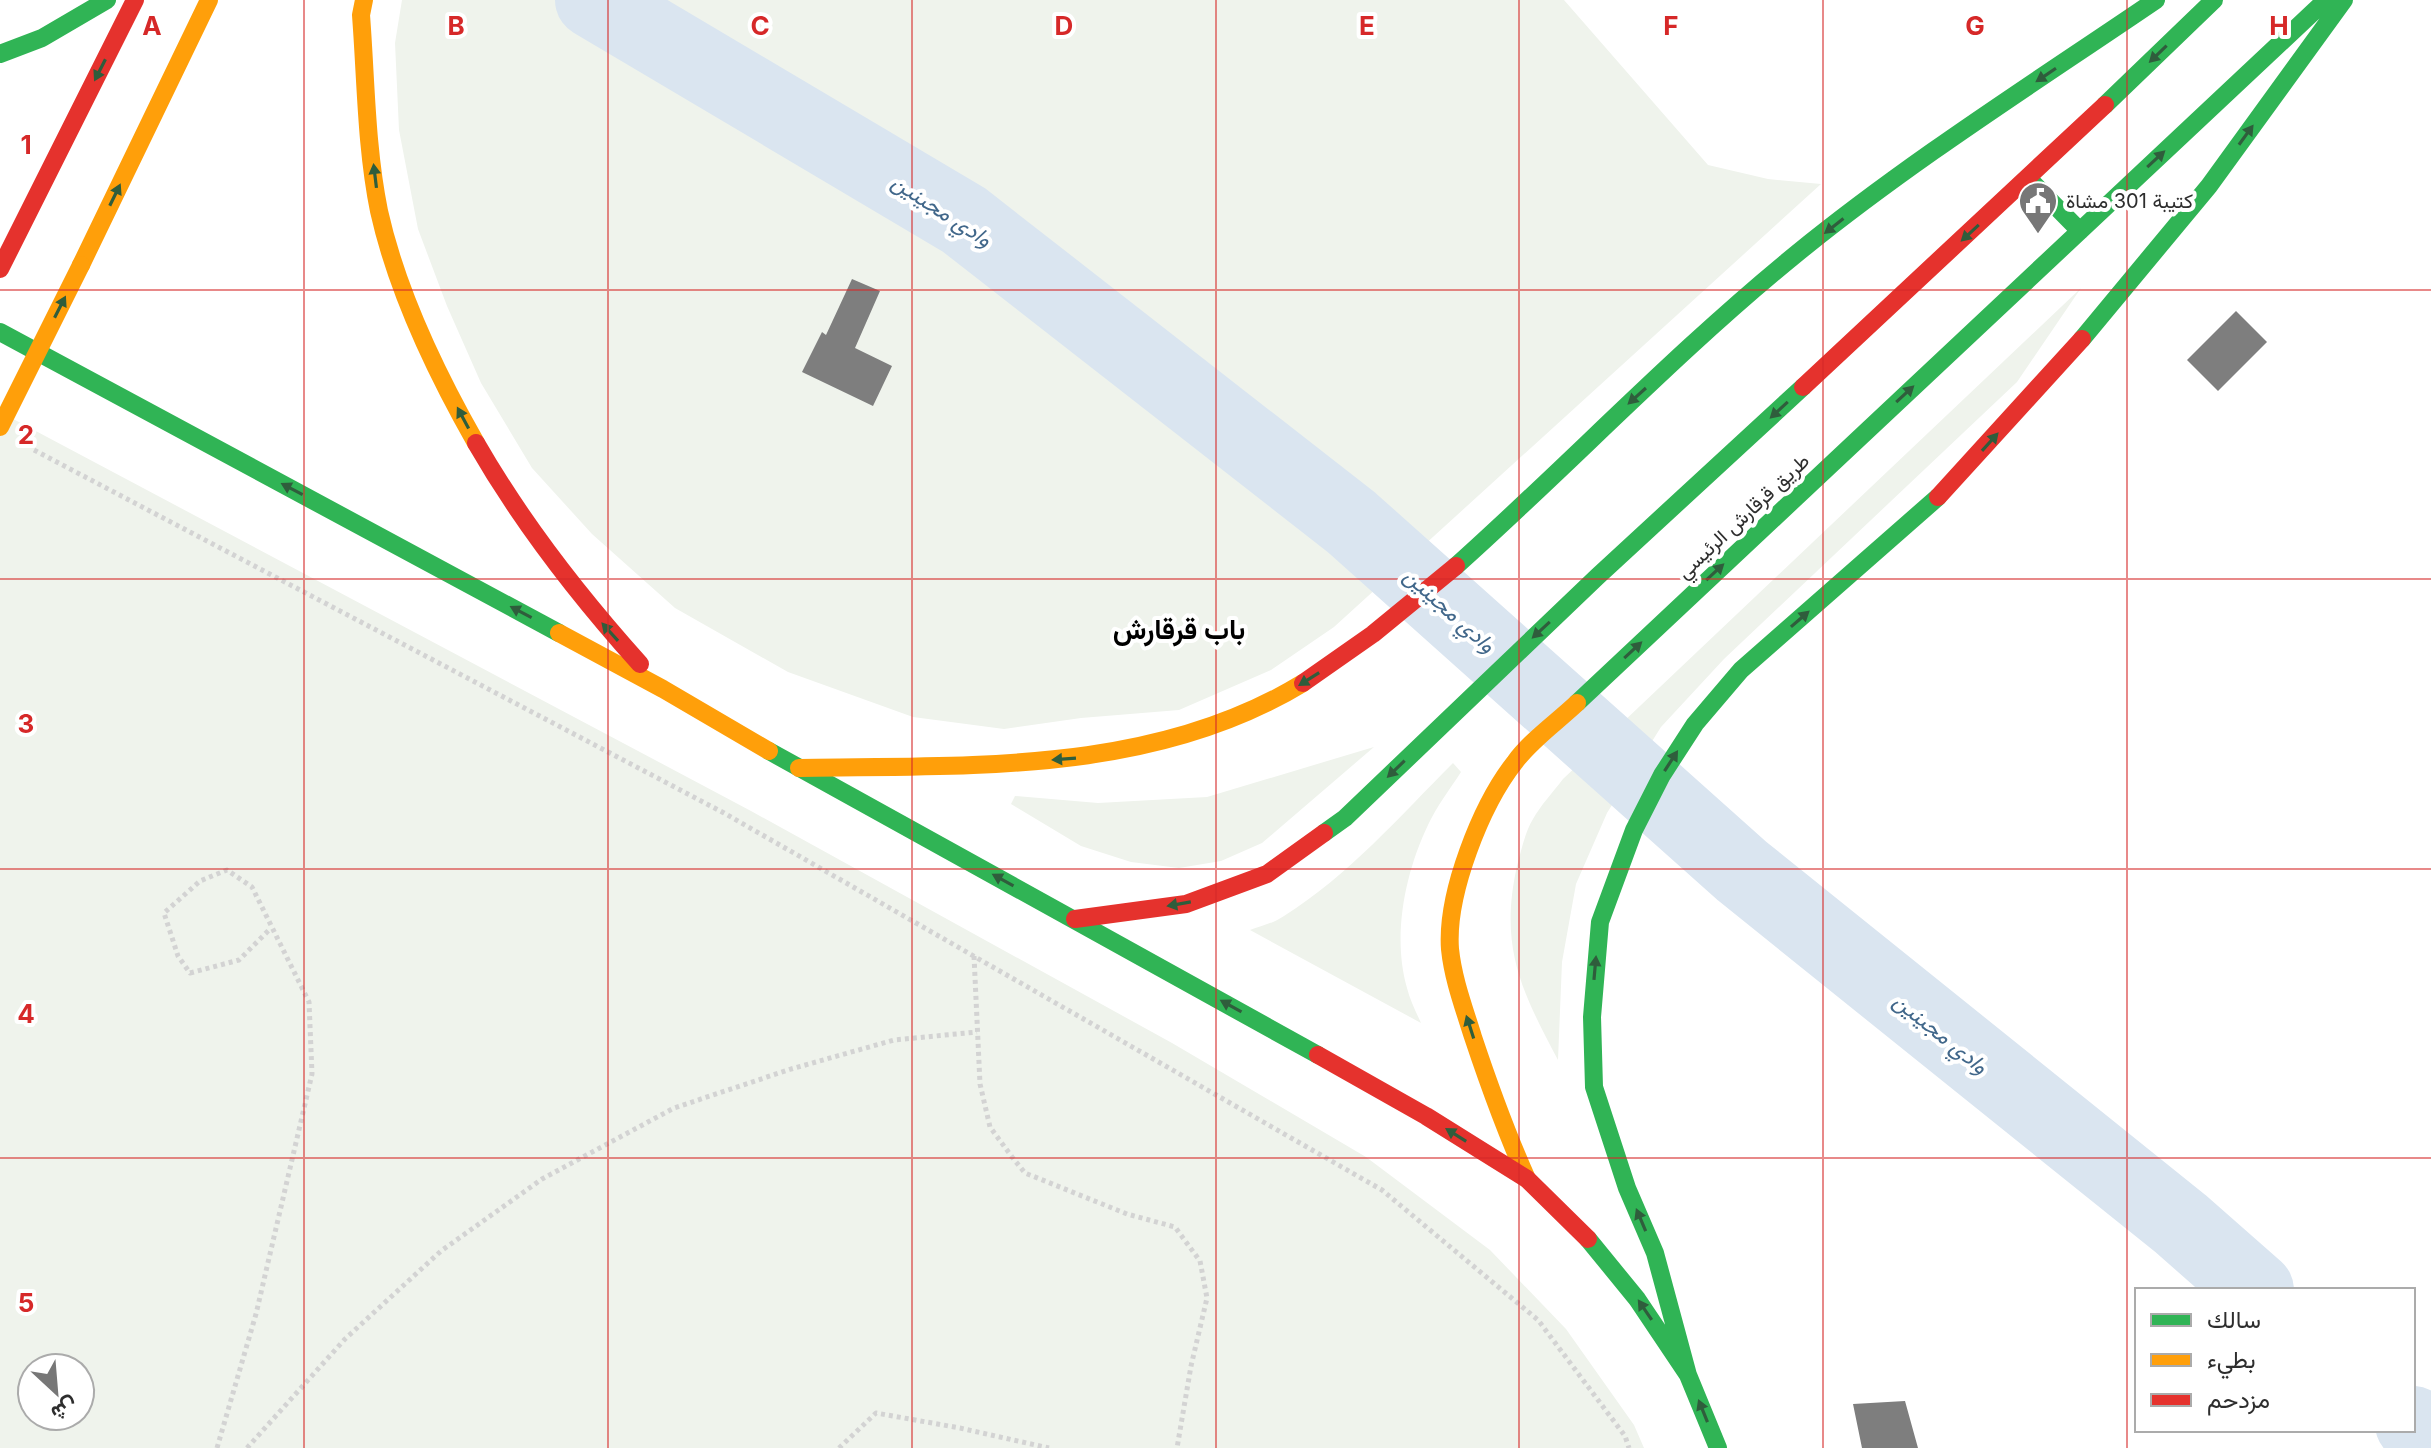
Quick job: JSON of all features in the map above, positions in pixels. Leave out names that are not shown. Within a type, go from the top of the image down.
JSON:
[{"type":"main road","points":[[0,54],[42,38],[107,0]]},
{"type":"main road","points":[[0,269],[135,0]]},
{"type":"main road","points":[[0,427],[209,0]]},
{"type":"main road","points":[[799,768],[989,764],[1076,758],[1155,743],[1240,717],[1305,682],[1373,636],[1508,521],[1602,428],[1784,264],[1903,172],[2156,0]]},
{"type":"main road","points":[[1075,919],[1186,904],[1267,874],[1345,818],[1598,576],[2029,179],[2214,0]]},
{"type":"main road","name":"طريق قرقارش الرئيسي","points":[[1527,1179],[1503,1126],[1476,1046],[1460,997],[1450,947],[1457,881],[1480,821],[1515,761],[2326,0]]},
{"type":"main road","points":[[1718,1448],[1688,1375],[1655,1253],[1627,1188],[1594,1087],[1592,1017],[1600,922],[1634,830],[1662,775],[1695,724],[1741,670],[1948,488],[2055,371],[2209,186],[2344,0]]},
{"type":"main road","points":[[363,8],[370,129],[379,209],[402,286],[437,369],[499,486],[605,627],[663,689]]},
{"type":"main road","points":[[2029,179],[2080,231]]},
{"type":"main road","points":[[0,332],[663,689],[717,723],[1426,1116],[1527,1179],[1600,1251],[1688,1375]]},
{"type":"path","points":[[28,447],[724,813],[1382,1190],[1538,1320],[1625,1436],[1629,1448]]},
{"type":"path","points":[[217,1448],[256,1314],[312,1074],[309,1002],[252,887],[227,870],[200,881],[164,913],[178,956],[190,973],[239,960],[271,928]]},
{"type":"path","points":[[974,956],[980,1084],[990,1127],[1025,1173],[1127,1214],[1175,1227],[1200,1261],[1207,1298],[1177,1448]]},
{"type":"path","points":[[247,1448],[345,1339],[387,1299],[441,1251],[542,1179],[674,1108],[894,1040],[977,1032]]},
{"type":"path","points":[[839,1448],[876,1413],[1049,1448]]},
{"type":"shaded area","points":[[402,0],[1564,0],[1708,165],[1768,179],[1821,184],[1334,627],[1271,670],[1179,710],[1081,718],[1004,729],[913,717],[788,672],[675,608],[592,534],[532,468],[481,383],[418,229],[399,130],[395,43]]},
{"type":"shaded area","points":[[2081,288],[2017,382],[1724,659],[1661,727],[1607,813],[1576,884],[1562,962],[1558,1060],[1533,1012],[1512,945],[1512,895],[1517,866],[1525,836],[1536,814],[1563,779]]},
{"type":"shaded area","points":[[0,412],[751,811],[1172,1043],[1366,1157],[1490,1250],[1566,1329],[1634,1425],[1644,1448],[0,1448]]},
{"type":"shaded area","points":[[1374,747],[1262,843],[1221,861],[1179,868],[1131,862],[1081,846],[1011,804],[1015,796],[1098,803],[1207,797]]},
{"type":"shaded area","points":[[1453,763],[1461,772],[1428,825],[1413,863],[1403,905],[1403,968],[1421,1023],[1250,930],[1280,918],[1330,883]]},
{"type":"building","points":[[852,279],[880,291],[855,348],[892,366],[873,406],[802,372],[822,332],[826,335]]},
{"type":"building","points":[[2236,311],[2267,342],[2218,391],[2187,360]]},
{"type":"building","points":[[1905,1401],[1918,1448],[1862,1448],[1853,1404]]},
{"type":"waterway","name":"وادي مجينين","points":[[593,0],[964,220],[1351,522],[1742,871],[2181,1224],[2254,1288]]},
{"type":"waterway","name":"وادي مجينين","points":[[2415,1425],[2431,1433]]},
{"type":"traffic: fast","points":[[0,54],[42,38],[107,0]]},
{"type":"traffic: fast","points":[[1456,566],[1708,330],[1795,255],[1927,155],[2156,0]]},
{"type":"traffic: fast","points":[[2105,105],[2214,0]]},
{"type":"traffic: fast","points":[[1577,703],[2326,0]]},
{"type":"traffic: fast","points":[[2082,339],[2209,186],[2344,0]]},
{"type":"traffic: fast","points":[[2029,179],[2080,231]]},
{"type":"traffic: fast","points":[[0,332],[559,633]]},
{"type":"traffic: fast","points":[[1324,833],[1345,818],[1598,576],[1803,387]]},
{"type":"traffic: fast","points":[[1718,1448],[1688,1375],[1655,1253],[1627,1188],[1594,1087],[1592,1017],[1600,922],[1634,830],[1662,775],[1695,724],[1741,670],[1938,497]]},
{"type":"traffic: fast","points":[[769,751],[1318,1055]]},
{"type":"traffic: fast","points":[[1588,1239],[1637,1299],[1688,1375]]},
{"type":"traffic: slow","points":[[81,265],[209,0]]},
{"type":"traffic: slow","points":[[364,0],[361,15],[367,113],[379,211],[396,271],[419,330],[476,443]]},
{"type":"traffic: slow","points":[[0,427],[81,265]]},
{"type":"traffic: slow","points":[[559,633],[769,751]]},
{"type":"traffic: slow","points":[[799,768],[994,764],[1122,750],[1185,735],[1245,713],[1303,683]]},
{"type":"traffic: slow","points":[[1527,1179],[1498,1108],[1456,982],[1451,960],[1450,927],[1468,851],[1502,780],[1521,754],[1577,703]]},
{"type":"traffic: jam","points":[[0,269],[135,0]]},
{"type":"traffic: jam","points":[[1803,387],[2105,105]]},
{"type":"traffic: jam","points":[[1938,497],[2082,339]]},
{"type":"traffic: jam","points":[[476,443],[512,502],[552,558],[640,664]]},
{"type":"traffic: jam","points":[[1303,683],[1373,634],[1456,566]]},
{"type":"traffic: jam","points":[[1075,919],[1186,904],[1267,874],[1324,833]]},
{"type":"traffic: jam","points":[[1318,1055],[1426,1116],[1527,1179],[1588,1239]]},
{"type":"place","name":"كتيبة 301 مشاة","points":[[2038,235]]},
{"type":"district","name":"باب قرقارش","points":[[1179,629]]}]
